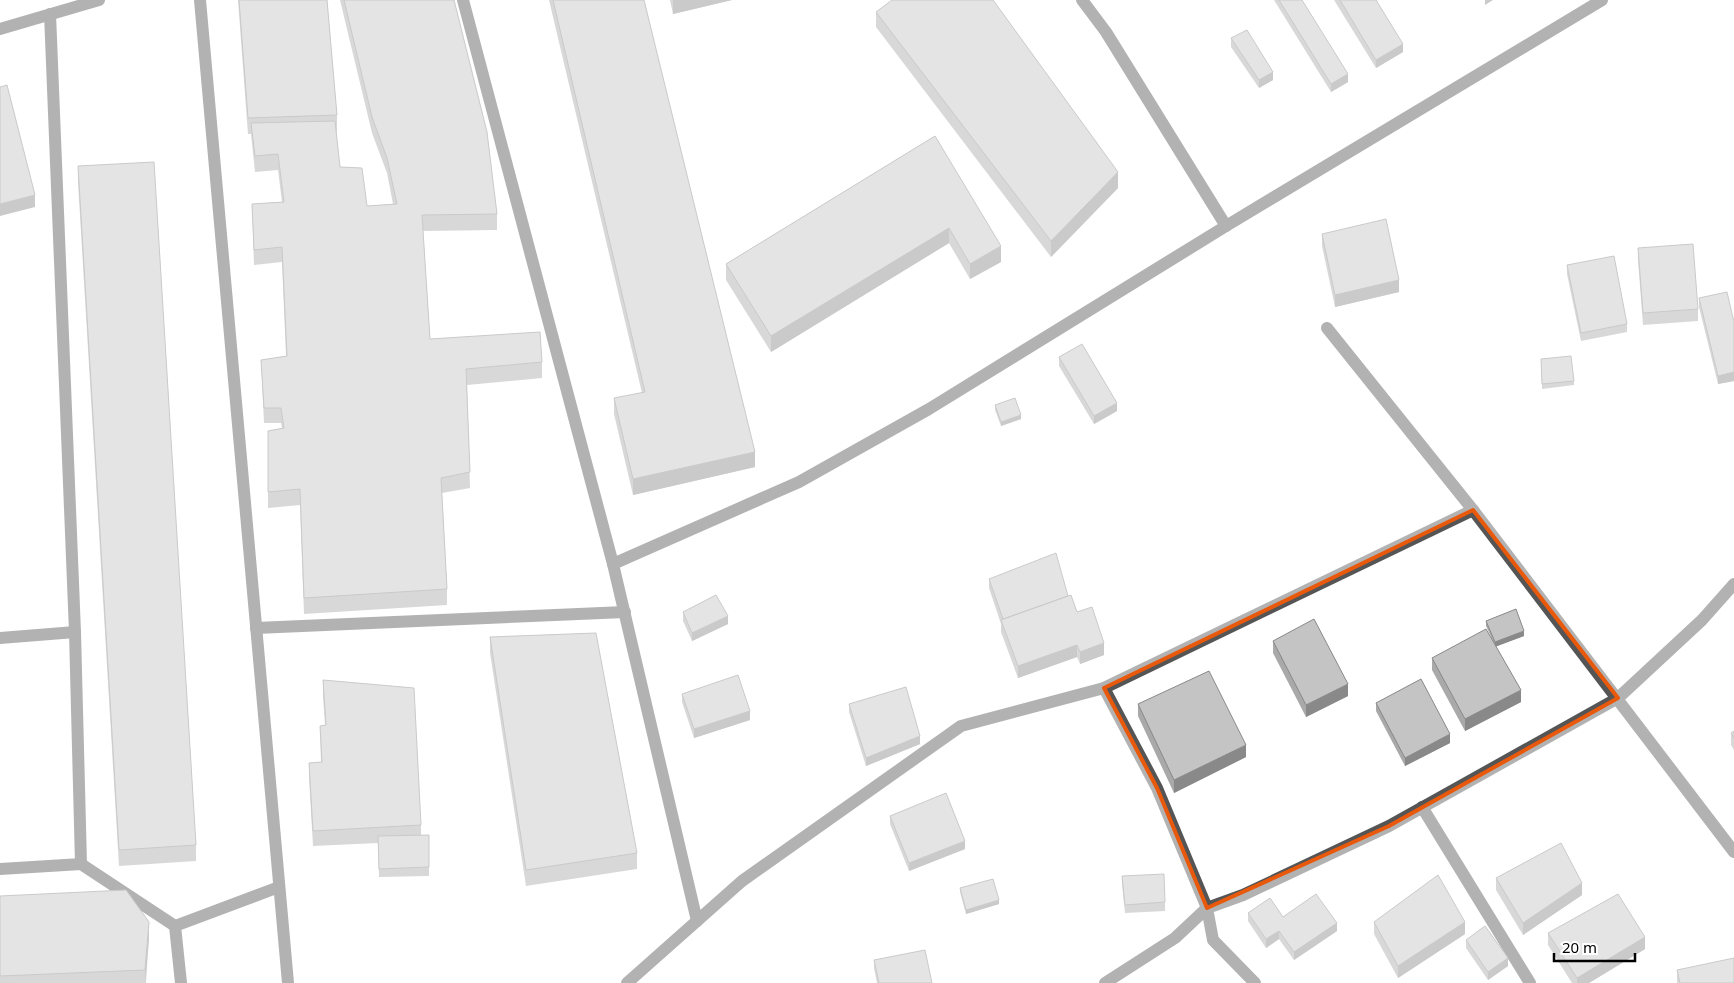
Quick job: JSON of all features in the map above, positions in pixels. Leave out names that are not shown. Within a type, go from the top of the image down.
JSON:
[{"type":"street","points":[[0,29],[99,0]]},
{"type":"street","points":[[200,0],[288,983]]},
{"type":"street","points":[[463,0],[613,564],[698,921]]},
{"type":"street","points":[[1082,0],[1106,32],[1226,226]]},
{"type":"street","points":[[613,564],[799,482],[929,409],[1226,226],[1602,0]]},
{"type":"street","points":[[50,14],[81,864]]},
{"type":"street","points":[[1326,328],[1474,510],[1734,852]]},
{"type":"street","points":[[627,983],[742,881],[961,726],[1104,688],[1474,510]]},
{"type":"street","points":[[1105,983],[1175,938],[1207,908],[1243,895],[1388,826],[1618,698],[1702,620],[1734,584]]},
{"type":"street","points":[[256,628],[625,612]]},
{"type":"street","points":[[0,638],[74,632]]},
{"type":"street","points":[[1104,688],[1156,788],[1207,908],[1213,940],[1255,983]]},
{"type":"street","points":[[1422,807],[1530,983]]},
{"type":"street","points":[[0,869],[81,864],[175,926]]},
{"type":"street","points":[[175,926],[279,887]]},
{"type":"street","points":[[175,926],[181,983]]},
{"type":"highlighted area","points":[[1473,510],[1618,698],[1389,826],[1207,908],[1157,788],[1104,688]]},
{"type":"building","points":[[239,0],[327,0],[337,115],[248,118]]},
{"type":"building","points":[[344,0],[454,0],[487,132],[497,214],[422,215],[430,339],[540,332],[542,362],[466,369],[470,472],[441,478],[447,589],[304,598],[300,489],[268,492],[268,431],[284,428],[281,408],[264,408],[261,360],[287,356],[282,247],[254,250],[252,204],[284,202],[278,154],[255,156],[251,123],[335,121],[340,167],[362,168],[367,206],[397,204],[387,158],[372,117]]},
{"type":"building","points":[[553,0],[644,0],[755,452],[633,479],[614,398],[645,392]]},
{"type":"building","points":[[892,0],[993,0],[1118,172],[1051,241],[876,12]]},
{"type":"building","points":[[1279,0],[1302,0],[1348,74],[1331,84]]},
{"type":"building","points":[[1340,0],[1376,0],[1403,44],[1376,60]]},
{"type":"building","points":[[1247,30],[1273,72],[1259,80],[1231,38]]},
{"type":"building","points":[[7,85],[35,195],[0,204],[0,87]]},
{"type":"building","points":[[935,136],[1001,246],[970,264],[949,228],[771,336],[726,264]]},
{"type":"building","points":[[154,162],[196,845],[119,850],[78,166]]},
{"type":"building","points":[[1386,219],[1399,280],[1335,295],[1322,234]]},
{"type":"building","points":[[1693,244],[1698,309],[1643,313],[1638,248]]},
{"type":"building","points":[[1614,256],[1627,324],[1581,333],[1567,265]]},
{"type":"building","points":[[1727,292],[1734,322],[1734,372],[1718,376],[1699,298]]},
{"type":"building","points":[[1082,344],[1117,403],[1094,416],[1059,357]]},
{"type":"building","points":[[1571,356],[1574,381],[1542,384],[1541,359]]},
{"type":"building","points":[[1015,398],[1021,415],[1001,422],[995,405]]},
{"type":"building","points":[[1056,553],[1068,596],[1003,619],[989,579]]},
{"type":"building","points":[[716,595],[728,616],[692,633],[683,612]]},
{"type":"building","points":[[1071,595],[1077,612],[1092,607],[1104,643],[1080,652],[1077,645],[1018,666],[1001,620]]},
{"type":"building","points":[[1516,609],[1524,631],[1495,642],[1486,621]]},
{"type":"building","points":[[1314,619],[1348,684],[1306,705],[1273,641]]},
{"type":"building","points":[[1486,629],[1521,690],[1465,719],[1432,658]]},
{"type":"building","points":[[596,633],[637,853],[526,870],[490,637]]},
{"type":"building","points":[[1209,671],[1246,745],[1174,780],[1138,704]]},
{"type":"building","points":[[738,675],[750,711],[694,729],[682,694]]},
{"type":"building","points":[[1421,679],[1450,734],[1405,758],[1376,703]]},
{"type":"building","points":[[323,680],[414,688],[421,825],[313,831],[309,763],[322,762],[320,726],[326,725]]},
{"type":"building","points":[[906,687],[920,736],[866,758],[849,704]]},
{"type":"building","points":[[946,793],[965,841],[909,863],[890,816]]},
{"type":"building","points":[[429,835],[429,867],[379,869],[378,836]]},
{"type":"building","points":[[1561,843],[1582,883],[1523,923],[1496,878]]},
{"type":"building","points":[[1164,874],[1165,902],[1125,905],[1122,876]]},
{"type":"building","points":[[1438,875],[1465,922],[1398,966],[1374,922]]},
{"type":"building","points":[[993,879],[999,900],[966,910],[960,888]]},
{"type":"building","points":[[126,890],[149,922],[145,970],[0,976],[0,896]]},
{"type":"building","points":[[1316,894],[1337,923],[1294,952],[1279,931],[1266,939],[1248,913],[1270,898],[1283,917]]},
{"type":"building","points":[[1618,894],[1645,937],[1577,978],[1548,933]]},
{"type":"building","points":[[1485,926],[1508,958],[1488,972],[1466,940]]},
{"type":"building","points":[[925,950],[932,983],[879,983],[874,960]]},
{"type":"building","points":[[1734,958],[1734,983],[1680,983],[1677,970]]}]
